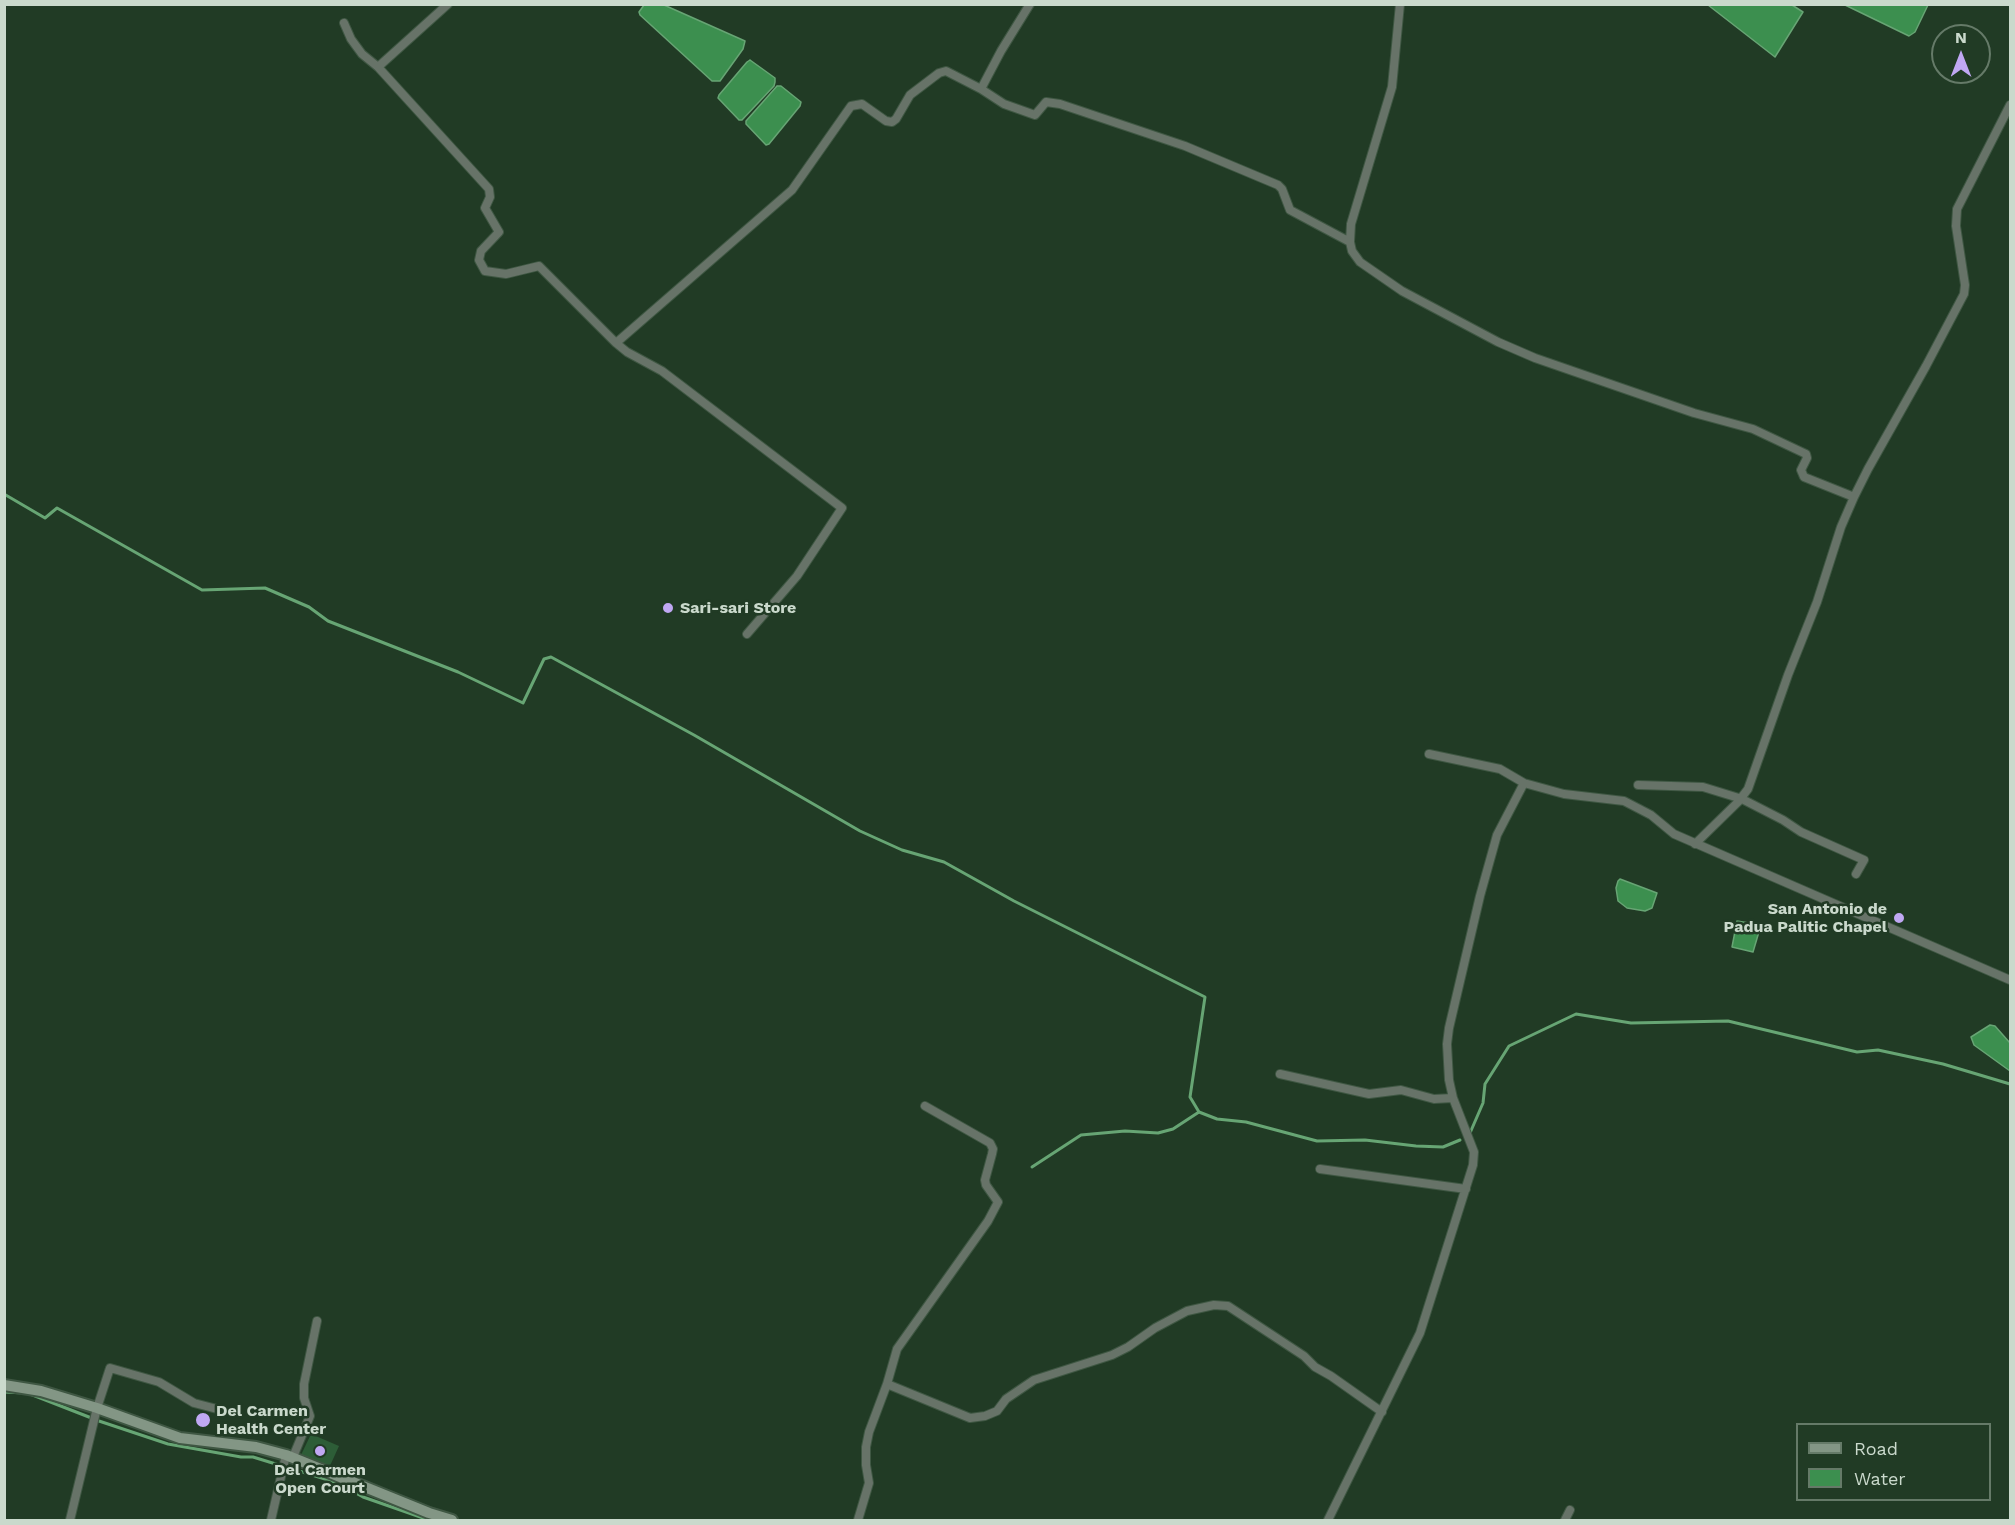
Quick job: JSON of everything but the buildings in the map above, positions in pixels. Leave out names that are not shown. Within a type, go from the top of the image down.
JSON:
[{"type":"street","points":[[378,67],[447,4]]},
{"type":"street","points":[[981,89],[1030,4]]},
{"type":"street","points":[[1400,4],[1392,87],[1351,224],[1352,251],[1360,262],[1402,291],[1498,342],[1534,358],[1694,413],[1753,429],[1806,454],[1807,458],[1801,470],[1804,477],[1854,497]]},
{"type":"street","points":[[344,23],[362,54],[378,67],[489,189],[490,197],[486,208],[499,232],[480,251],[479,260],[486,271],[506,274],[539,266],[627,352],[662,371],[842,508],[796,576],[747,634]]},
{"type":"street","points":[[616,343],[792,190],[851,106],[862,104],[886,121],[892,122],[910,95],[939,73],[946,71],[1004,104],[1035,115],[1046,102],[1060,104],[1195,151],[1278,185],[1282,189],[1290,210],[1350,242]]},
{"type":"street","points":[[1695,844],[1740,801],[1752,778],[1788,675],[1817,602],[1841,527],[1854,497],[1964,294],[1965,285],[1956,226],[1957,209],[2010,105]]},
{"type":"street","points":[[1429,754],[1500,769],[1524,783],[1564,794],[1624,801],[1652,815],[1674,834],[1695,844],[2010,980]]},
{"type":"street","points":[[1328,1521],[1420,1333],[1473,1165],[1474,1152],[1453,1098],[1449,1080],[1447,1044],[1451,1017],[1497,835],[1524,783]]},
{"type":"street","points":[[1638,785],[1703,787],[1740,801],[1783,820],[1800,832],[1864,860],[1856,874]]},
{"type":"street","points":[[1280,1074],[1369,1094],[1401,1090],[1434,1099],[1453,1098]]},
{"type":"street","points":[[858,1521],[869,1484],[866,1456],[869,1432],[897,1349],[988,1221],[998,1202],[985,1180],[993,1149],[990,1143],[926,1106]]},
{"type":"street","points":[[1320,1168],[1466,1189]]},
{"type":"street","points":[[887,1384],[969,1418],[985,1416],[996,1411],[1006,1399],[1034,1380],[1112,1355],[1186,1311],[1222,1305],[1228,1306],[1304,1356],[1315,1367],[1382,1412]]},
{"type":"street","points":[[271,1521],[289,1456],[310,1416],[304,1398],[304,1384],[317,1321]]},
{"type":"street","points":[[70,1521],[97,1408],[110,1368],[159,1383],[194,1403],[217,1409]]},
{"type":"street","points":[[4,1385],[41,1391],[97,1408],[180,1438],[256,1447],[289,1456],[429,1514],[452,1521]]},
{"type":"street","points":[[1565,1521],[1570,1510]]},
{"type":"shaded area","name":"Del Carmen Open Court","points":[[311,1434],[339,1446],[329,1468],[301,1455]]},
{"type":"water","points":[[644,5],[664,5],[745,41],[743,49],[720,81],[712,81],[640,15],[639,12]]},
{"type":"water","points":[[1708,5],[1792,5],[1803,12],[1775,57]]},
{"type":"water","points":[[1845,5],[1928,5],[1915,32],[1909,36]]},
{"type":"water","points":[[750,60],[775,78],[775,82],[774,86],[742,120],[739,120],[718,98]]},
{"type":"water","points":[[777,86],[781,86],[801,102],[766,145],[746,124],[746,121]]},
{"type":"water","points":[[1620,879],[1657,893],[1652,908],[1645,911],[1627,908],[1618,901],[1616,888]]},
{"type":"water","points":[[1737,921],[1761,925],[1753,952],[1732,947]]},
{"type":"water","points":[[1990,1025],[1995,1026],[2010,1043],[2010,1071],[1974,1045],[1971,1037]]},
{"type":"waterway","points":[[4,494],[45,518],[57,508],[202,590],[265,588],[309,607],[328,621],[458,672],[523,703],[544,659],[551,657],[694,735],[860,831],[902,850],[944,862],[1014,901],[1205,997],[1190,1097],[1199,1112],[1217,1119],[1246,1122],[1317,1141],[1365,1140],[1443,1147],[1460,1140]]},
{"type":"waterway","points":[[1470,1133],[1483,1103],[1485,1084],[1509,1046],[1576,1014],[1631,1023],[1728,1021],[1857,1052],[1878,1050],[1943,1064],[2010,1084]]},
{"type":"waterway","points":[[1032,1167],[1081,1135],[1125,1131],[1158,1133],[1173,1129],[1199,1112]]},
{"type":"waterway","points":[[4,1392],[24,1393]]},
{"type":"waterway","points":[[30,1394],[94,1419]]},
{"type":"waterway","points":[[99,1421],[168,1444],[241,1457],[253,1457],[279,1465]]},
{"type":"waterway","points":[[286,1467],[338,1483],[363,1497],[429,1520]]},
{"type":"place","name":"Sari-sari Store","points":[[668,608]]},
{"type":"place","name":"San Antonio de Padua Palitic Chapel","points":[[1899,918]]},
{"type":"place","name":"Del Carmen Health Center","points":[[203,1420]]},
{"type":"place","name":"Del Carmen Open Court","points":[[320,1451]]}]
